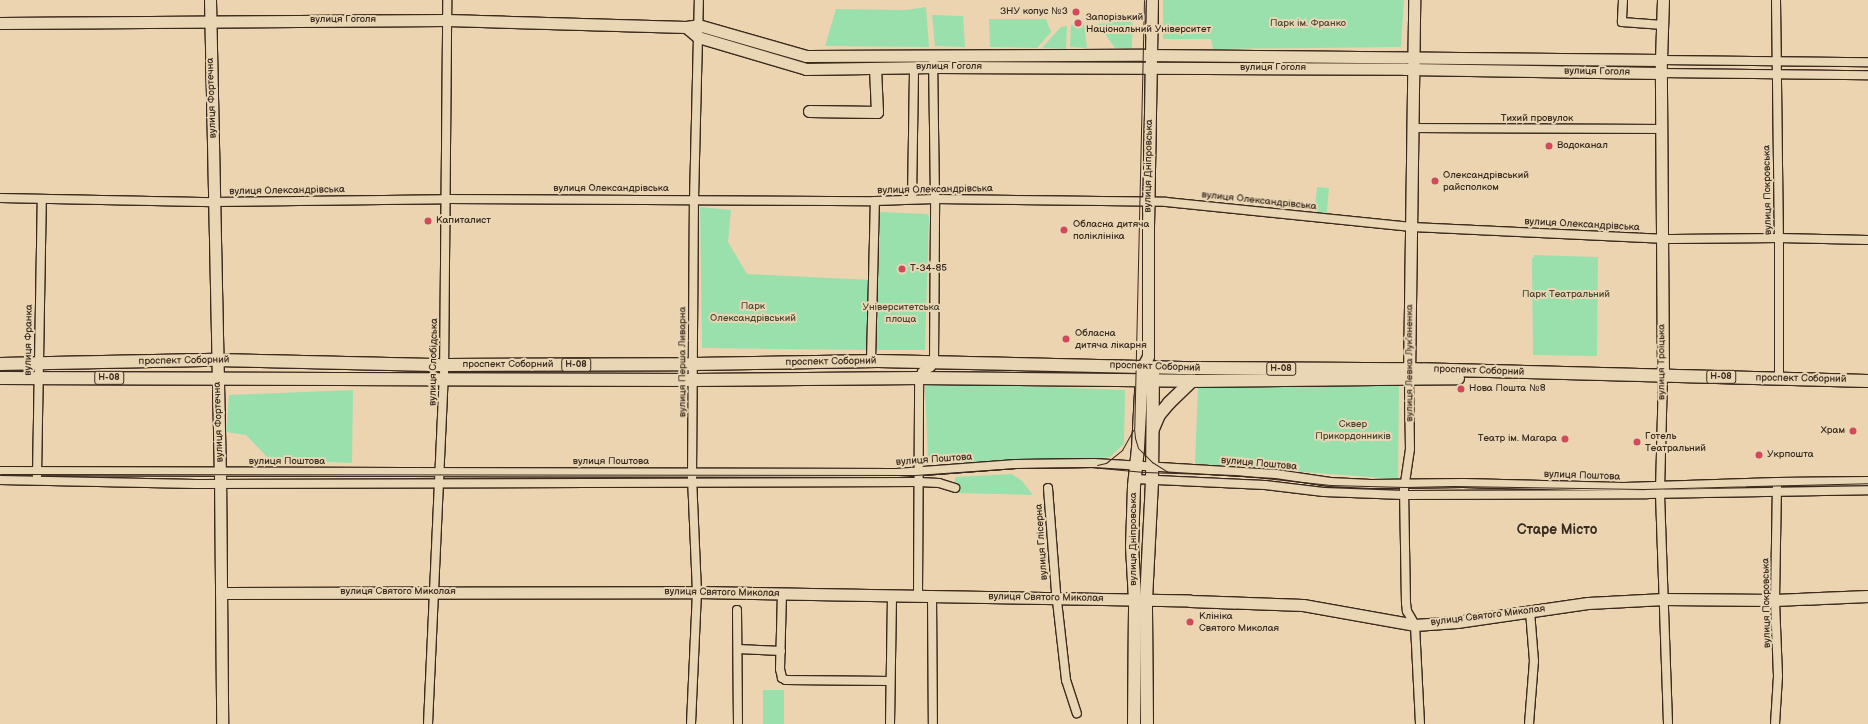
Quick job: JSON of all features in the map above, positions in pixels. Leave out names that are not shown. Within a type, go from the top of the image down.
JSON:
[{"type":"main road","name":"проспект Соборний","points":[[0,364],[217,360],[444,365],[693,364],[871,361],[1148,363],[1409,374],[1663,376],[1868,381]]},
{"type":"main road","name":"вулиця Дніпровська","points":[[1147,724],[1140,600],[1132,547],[1135,479],[1148,363]]},
{"type":"main road","name":"проспект Соборний","points":[[0,378],[444,378],[693,380],[919,378],[1192,381],[1409,374]]},
{"type":"main road","name":"вулиця Дніпровська","points":[[1134,724],[1140,600],[1152,480],[1152,432],[1147,380]]},
{"type":"main road","points":[[1152,432],[1159,415],[1179,392],[1192,381]]},
{"type":"street","name":"вулиця Фортечна","points":[[210,0],[220,471],[222,724]]},
{"type":"street","name":"вулиця Слобідська","points":[[428,724],[433,592],[441,472],[444,378],[447,0]]},
{"type":"street","name":"вулиця Перша Ливарна","points":[[691,724],[697,592],[693,483],[693,364],[694,200],[699,0]]},
{"type":"street","name":"вулиця Дніпровська","points":[[1148,363],[1148,202],[1152,0]]},
{"type":"street","name":"вулиця Левка Лукʼяненка","points":[[1414,0],[1409,374],[1410,449],[1404,495],[1406,603],[1407,611],[1415,625],[1420,724]]},
{"type":"street","points":[[1623,0],[1622,22],[1663,25]]},
{"type":"street","name":"вулиця Троїцька","points":[[1663,0],[1661,60],[1663,376],[1660,490],[1668,724]]},
{"type":"street","name":"вулиця Покровська","points":[[1776,0],[1775,61],[1779,238],[1779,379]]},
{"type":"street","name":"вулиця Гоголя","points":[[0,23],[210,20],[447,20],[686,27],[806,69],[914,67],[1151,68],[1661,60],[1868,62]]},
{"type":"street","name":"вулиця Гоголя","points":[[698,31],[806,56],[1151,56],[1413,63],[1661,72],[1776,75],[1868,75]]},
{"type":"street","points":[[918,596],[920,472],[919,378],[922,372],[931,367],[934,362],[935,199],[933,55]]},
{"type":"street","points":[[912,199],[914,67]]},
{"type":"street","points":[[809,111],[877,112],[875,68]]},
{"type":"street","name":"Тихий провулок","points":[[1412,128],[1661,129]]},
{"type":"street","name":"вулиця Олександрівська","points":[[0,198],[215,202],[446,199],[875,201],[935,199],[1166,202],[1412,227],[1662,239],[1779,238],[1868,240]]},
{"type":"street","name":"вулиця Франка","points":[[37,481],[42,199]]},
{"type":"street","points":[[871,361],[875,201]]},
{"type":"street","name":"вулиця Поштова","points":[[0,471],[920,472],[1016,464],[1094,463],[1152,468],[1276,474],[1330,482],[1406,484],[1479,483],[1624,487],[1660,490],[1777,482],[1868,481]]},
{"type":"street","name":"вулиця Поштова","points":[[1135,479],[1265,485],[1324,492],[1404,495],[1660,490],[1868,490]]},
{"type":"street","name":"вулиця Поштова","points":[[0,480],[219,484],[919,482],[939,483],[954,488]]},
{"type":"street","name":"вулиця Покровська","points":[[1775,724],[1778,676],[1775,600],[1777,482]]},
{"type":"street","name":"вулиця Глісерна","points":[[1048,488],[1056,598],[1066,680],[1077,713]]},
{"type":"street","name":"вулиця Святого Миколая","points":[[221,593],[697,592],[932,595],[1140,600],[1303,605],[1415,625],[1457,622],[1588,603],[1664,599],[1775,600],[1868,596]]},
{"type":"street","points":[[782,593],[780,675],[786,680],[890,681]]},
{"type":"street","points":[[890,724],[892,595]]},
{"type":"street","points":[[932,595],[933,724]]},
{"type":"street","points":[[737,610],[738,724]]},
{"type":"street","points":[[1529,724],[1534,661],[1530,611]]},
{"type":"street","points":[[738,650],[781,651]]},
{"type":"green space","name":"Парк ім. Франко","points":[[1163,0],[1404,0],[1401,47],[1213,49],[1211,39],[1163,39]]},
{"type":"green space","points":[[926,7],[929,47],[825,46],[836,9],[906,10]]},
{"type":"green space","points":[[1133,14],[1132,49],[1115,48],[1098,24],[1114,22]]},
{"type":"green space","points":[[932,15],[963,16],[965,47],[935,46]]},
{"type":"green space","points":[[989,19],[1046,19],[1051,32],[1037,48],[990,47]]},
{"type":"green space","points":[[1084,24],[1087,48],[1070,47],[1071,25]]},
{"type":"green space","points":[[1067,26],[1066,49],[1042,48],[1061,27]]},
{"type":"green space","points":[[714,34],[807,60],[902,59],[903,63],[806,64],[713,36]]},
{"type":"green space","points":[[937,58],[1127,58],[1127,63],[937,63]]},
{"type":"green space","points":[[1317,187],[1329,188],[1327,213],[1315,212]]},
{"type":"green space","name":"Парк Олександрівський","points":[[700,207],[731,210],[728,242],[747,274],[873,280],[871,350],[702,348]]},
{"type":"green space","name":"Університетська площа","points":[[880,212],[927,214],[929,216],[925,350],[875,350]]},
{"type":"green space","name":"Парк Театральний","points":[[1534,255],[1598,257],[1597,356],[1533,355],[1532,258],[1534,258]]},
{"type":"green space","points":[[925,382],[1125,390],[1124,444],[1110,457],[1079,460],[928,463]]},
{"type":"green space","name":"Сквер Прикордонників","points":[[1399,383],[1398,479],[1195,464],[1198,387]]},
{"type":"green space","points":[[353,390],[352,463],[269,459],[246,435],[226,432],[229,395]]},
{"type":"green space","points":[[1012,474],[1022,481],[1033,495],[955,493],[955,477]]},
{"type":"green space","points":[[763,690],[784,690],[784,724],[763,724]]},
{"type":"tram line","points":[[1144,0],[1134,428],[1138,448],[1152,462],[1168,472]]},
{"type":"tram line","points":[[1097,465],[1106,463],[1122,450],[1133,430]]},
{"type":"tram line","points":[[0,474],[915,475],[1017,468],[1090,467],[1144,472],[1236,475],[1330,485],[1405,487],[1453,486],[1644,489],[1868,483]]},
{"type":"place","name":"ЗНУ копус №3","points":[[1076,12]]},
{"type":"place","name":"Запорізький Національний Університет","points":[[1078,23]]},
{"type":"place","name":"Водоканал","points":[[1549,146]]},
{"type":"place","name":"Олександрівський райсполком","points":[[1435,181]]},
{"type":"place","name":"Капиталист","points":[[428,221]]},
{"type":"place","name":"Обласна дитяча поліклініка","points":[[1064,230]]},
{"type":"place","name":"Т-34-85","points":[[902,269]]},
{"type":"place","name":"Обласна дитяча лікарня","points":[[1066,339]]},
{"type":"place","name":"Нова Пошта №8","points":[[1461,389]]},
{"type":"place","name":"Храм","points":[[1853,431]]},
{"type":"place","name":"Театр ім. Магара","points":[[1565,439]]},
{"type":"place","name":"Готель Театральний","points":[[1637,442]]},
{"type":"place","name":"Укрпошта","points":[[1759,455]]},
{"type":"place","name":"Клініка Святого Миколая","points":[[1190,622]]},
{"type":"district","name":"Старе Місто","points":[[1557,530]]}]
